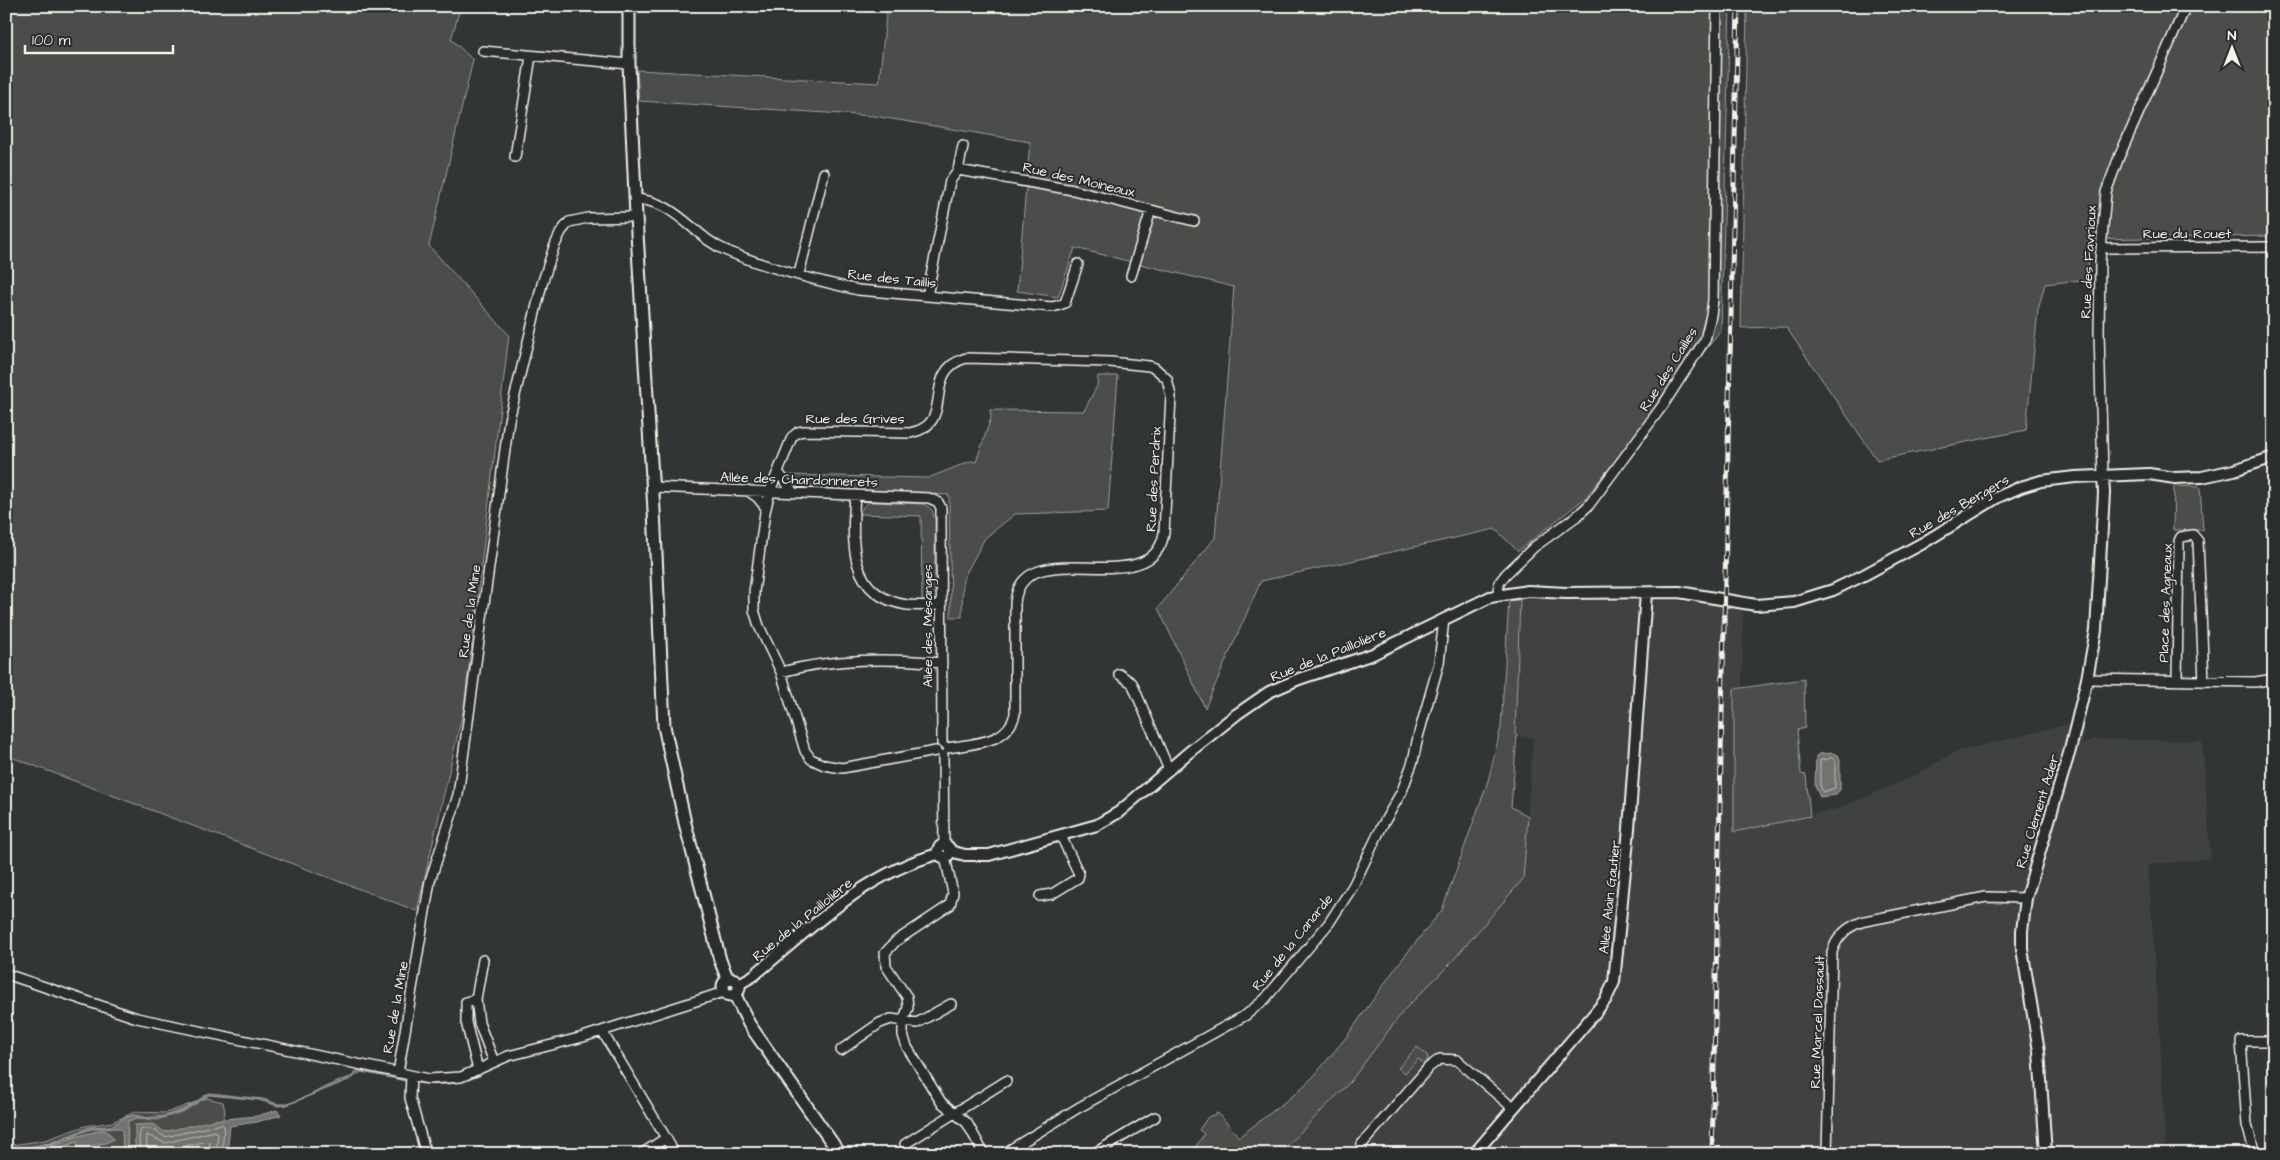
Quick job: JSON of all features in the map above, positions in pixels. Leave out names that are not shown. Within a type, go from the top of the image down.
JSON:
[{"type":"main road","points":[[629,6],[629,64],[635,199],[664,726],[685,823],[720,960],[728,980]]},
{"type":"main road","points":[[730,994],[740,989],[739,984],[733,979],[728,980],[724,984],[730,994],[840,1154]]},
{"type":"street","name":"Rue des Cailles","points":[[1498,595],[1499,583],[1506,574],[1534,547],[1589,505],[1658,412],[1708,333],[1712,307],[1717,6]]},
{"type":"street","name":"Rue des Favrioux","points":[[2103,476],[2099,332],[2101,248],[2106,192],[2186,6]]},
{"type":"street","points":[[483,50],[629,64]]},
{"type":"street","points":[[515,157],[532,56]]},
{"type":"street","points":[[927,296],[950,181],[958,170],[963,146]]},
{"type":"street","name":"Rue des Moineaux","points":[[958,170],[1073,190],[1194,220]]},
{"type":"street","points":[[799,274],[824,173]]},
{"type":"street","name":"Rue des Taillis","points":[[635,199],[663,205],[725,250],[799,274],[858,290],[1053,307],[1065,303],[1078,264]]},
{"type":"street","points":[[1131,276],[1151,210]]},
{"type":"street","name":"Rue de la Mine","points":[[398,1073],[430,880],[458,796],[509,420],[542,284],[554,247],[561,232],[569,222],[588,218],[636,217]]},
{"type":"street","name":"Rue du Rouet","points":[[2101,248],[2274,246]]},
{"type":"street","name":"Rue des Grives","points":[[781,672],[759,626],[754,610],[754,592],[770,491],[792,437],[798,432],[817,430],[910,433],[924,429],[938,408],[940,380],[946,368],[954,361],[975,357],[1110,362]]},
{"type":"street","name":"Rue des Perdrix","points":[[781,672],[801,744],[805,751],[817,762],[824,765],[842,768],[942,749],[996,738],[1008,730],[1015,714],[1014,603],[1018,586],[1030,574],[1049,569],[1122,566],[1142,563],[1155,555],[1161,546],[1164,533],[1171,396],[1169,385],[1164,375],[1156,368],[1110,362]]},
{"type":"street","name":"Rue des Bergers","points":[[1725,600],[1756,605],[1772,605],[1794,602],[1826,592],[1877,568],[1998,497],[2041,481],[2075,477],[2149,474],[2175,478],[2209,476],[2274,457]]},
{"type":"street","points":[[778,472],[793,492]]},
{"type":"street","name":"Rue Clément Ader","points":[[2046,1154],[2039,1050],[2022,950],[2026,898],[2070,750],[2087,679],[2096,630],[2104,493],[2103,476]]},
{"type":"street","name":"Allée des Chardonnerets","points":[[652,487],[929,498],[938,502],[941,508]]},
{"type":"street","points":[[746,490],[757,497],[766,508]]},
{"type":"street","points":[[855,495],[852,547],[856,564],[869,586],[889,600],[900,603],[941,605]]},
{"type":"street","name":"Allée des Mésanges","points":[[903,1021],[908,1008],[907,997],[886,966],[885,953],[896,941],[950,905],[953,893],[944,852],[941,508]]},
{"type":"street","name":"Place des Agneaux","points":[[2176,681],[2179,541],[2181,537],[2193,535],[2198,541],[2204,682]]},
{"type":"street","name":"Rue de la Paillolière","points":[[739,984],[753,976],[846,898],[869,883],[905,864],[944,852],[965,856],[989,855],[1061,836],[1108,820],[1237,714],[1269,692],[1299,679],[1374,654],[1478,602],[1498,595],[1528,591],[1566,594],[1679,592],[1725,600]]},
{"type":"street","name":"Allée Alain Gautier","points":[[1474,1154],[1595,1013],[1606,999],[1614,982],[1629,829],[1646,593]]},
{"type":"street","name":"Rue de la Canarde","points":[[1003,1154],[1078,1108],[1246,1014],[1265,999],[1284,978],[1329,923],[1353,886],[1374,847],[1382,826],[1402,791],[1413,761],[1439,663],[1444,619]]},
{"type":"street","points":[[781,672],[825,663],[875,658],[942,663]]},
{"type":"street","points":[[1119,674],[1132,683],[1169,770]]},
{"type":"street","points":[[2087,679],[2204,682],[2273,680]]},
{"type":"street","points":[[1040,896],[1052,894],[1078,878],[1078,874],[1061,836]]},
{"type":"street","name":"Rue Marcel Dassault","points":[[1827,1154],[1832,952],[1839,937],[1849,928],[1865,921],[1986,897],[2026,898]]},
{"type":"street","points":[[483,960],[476,999],[479,1023],[494,1062]]},
{"type":"street","points":[[6,974],[137,1018],[398,1073],[410,1081],[444,1080],[461,1077],[527,1050],[602,1031],[730,994]]},
{"type":"street","points":[[476,999],[466,1002],[466,1022],[478,1070]]},
{"type":"street","points":[[841,1050],[880,1023],[891,1020],[917,1023],[951,1004]]},
{"type":"street","points":[[903,1021],[907,1047],[941,1102],[967,1123],[984,1154]]},
{"type":"street","points":[[602,1031],[666,1138],[672,1149],[670,1154]]},
{"type":"street","points":[[2255,1154],[2247,1125],[2241,1041],[2274,1041]]},
{"type":"street","points":[[1360,1154],[1362,1144],[1429,1067],[1440,1059],[1457,1060],[1513,1108]]},
{"type":"street","points":[[410,1081],[410,1098],[426,1154]]},
{"type":"street","points":[[905,1144],[957,1113],[958,1109],[1006,1081]]},
{"type":"street","points":[[1093,1154],[1154,1117]]},
{"type":"street","points":[[641,1154],[666,1138]]},
{"type":"shaded area","points":[[6,6],[461,6],[451,39],[473,60],[429,246],[509,335],[464,707],[417,911],[6,755]]},
{"type":"shaded area","points":[[887,6],[1730,6],[1721,331],[1585,498],[1518,551],[1495,529],[1261,581],[1205,708],[1158,608],[1215,538],[1234,287],[1075,248],[1058,297],[1017,291],[1030,142],[874,116],[639,101],[637,70],[879,83]]},
{"type":"shaded area","points":[[1747,6],[2274,6],[2274,236],[2088,239],[2089,279],[2045,284],[2038,310],[2026,430],[1877,460],[1786,327],[1741,328]]},
{"type":"shaded area","points":[[1098,376],[1118,376],[1108,511],[1015,514],[985,538],[963,579],[962,617],[951,617],[949,495],[795,487],[785,475],[928,478],[971,461],[976,462],[991,418],[990,410],[1084,411],[1097,386]]},
{"type":"shaded area","points":[[2174,486],[2200,487],[2203,530],[2173,530]]},
{"type":"shaded area","points":[[867,503],[924,504],[932,510],[935,521],[935,592],[929,600],[922,601],[921,516],[860,514]]},
{"type":"shaded area","points":[[1509,600],[1520,600],[1515,734],[1517,736],[1511,807],[1528,816],[1523,879],[1449,965],[1404,1010],[1350,1082],[1279,1154],[1191,1154],[1204,1134],[1199,1130],[1208,1117],[1218,1113],[1239,1137],[1295,1094],[1314,1076],[1348,1035],[1399,963],[1442,910],[1488,781],[1501,727]]},
{"type":"shaded area","points":[[1520,600],[1675,601],[1717,604],[1743,610],[1742,687],[1734,689],[1734,832],[1837,809],[1910,778],[1955,752],[2068,724],[2085,728],[2082,747],[2094,739],[2202,741],[2211,858],[2148,865],[2160,1035],[2165,1145],[2146,1146],[2146,1154],[1279,1154],[1350,1082],[1404,1010],[1449,965],[1523,879],[1533,737],[1517,736],[1515,734]]},
{"type":"shaded area","points":[[1804,679],[1805,728],[1797,730],[1801,774],[1806,775],[1810,816],[1734,832],[1734,689]]},
{"type":"shaded area","points":[[1417,1047],[1427,1055],[1428,1059],[1424,1064],[1418,1059],[1405,1073],[1398,1068]]},
{"type":"shaded area","points":[[207,1098],[223,1102],[225,1112],[213,1154],[6,1154],[6,1146],[45,1140],[85,1126],[112,1122],[135,1112],[166,1113]]},
{"type":"water","points":[[1833,753],[1838,755],[1840,759],[1840,790],[1835,795],[1820,797],[1815,786],[1816,756]]},
{"type":"water","points":[[358,1070],[397,1079],[361,1072],[351,1079],[287,1105],[278,1106],[259,1100],[209,1095],[184,1111],[169,1116],[156,1120],[137,1118],[128,1121],[127,1154],[123,1154],[122,1131],[119,1128],[91,1129],[50,1144],[6,1151],[50,1143],[90,1127],[111,1126],[126,1117],[135,1115],[146,1118],[165,1116],[186,1108],[209,1093],[263,1099],[278,1104],[288,1104],[353,1076]]},
{"type":"water","points":[[277,1110],[281,1115],[257,1122],[230,1126],[227,1154],[135,1154],[135,1125],[154,1124],[164,1132],[214,1120],[257,1116]]},
{"type":"water","points":[[102,1130],[107,1131],[114,1139],[106,1143],[93,1145],[92,1154],[78,1154],[77,1142],[44,1154],[7,1154],[31,1150]]},
{"type":"waterway","points":[[397,1078],[438,1084],[469,1079],[479,1075]]},
{"type":"railway","points":[[1712,1154],[1738,6]]}]
